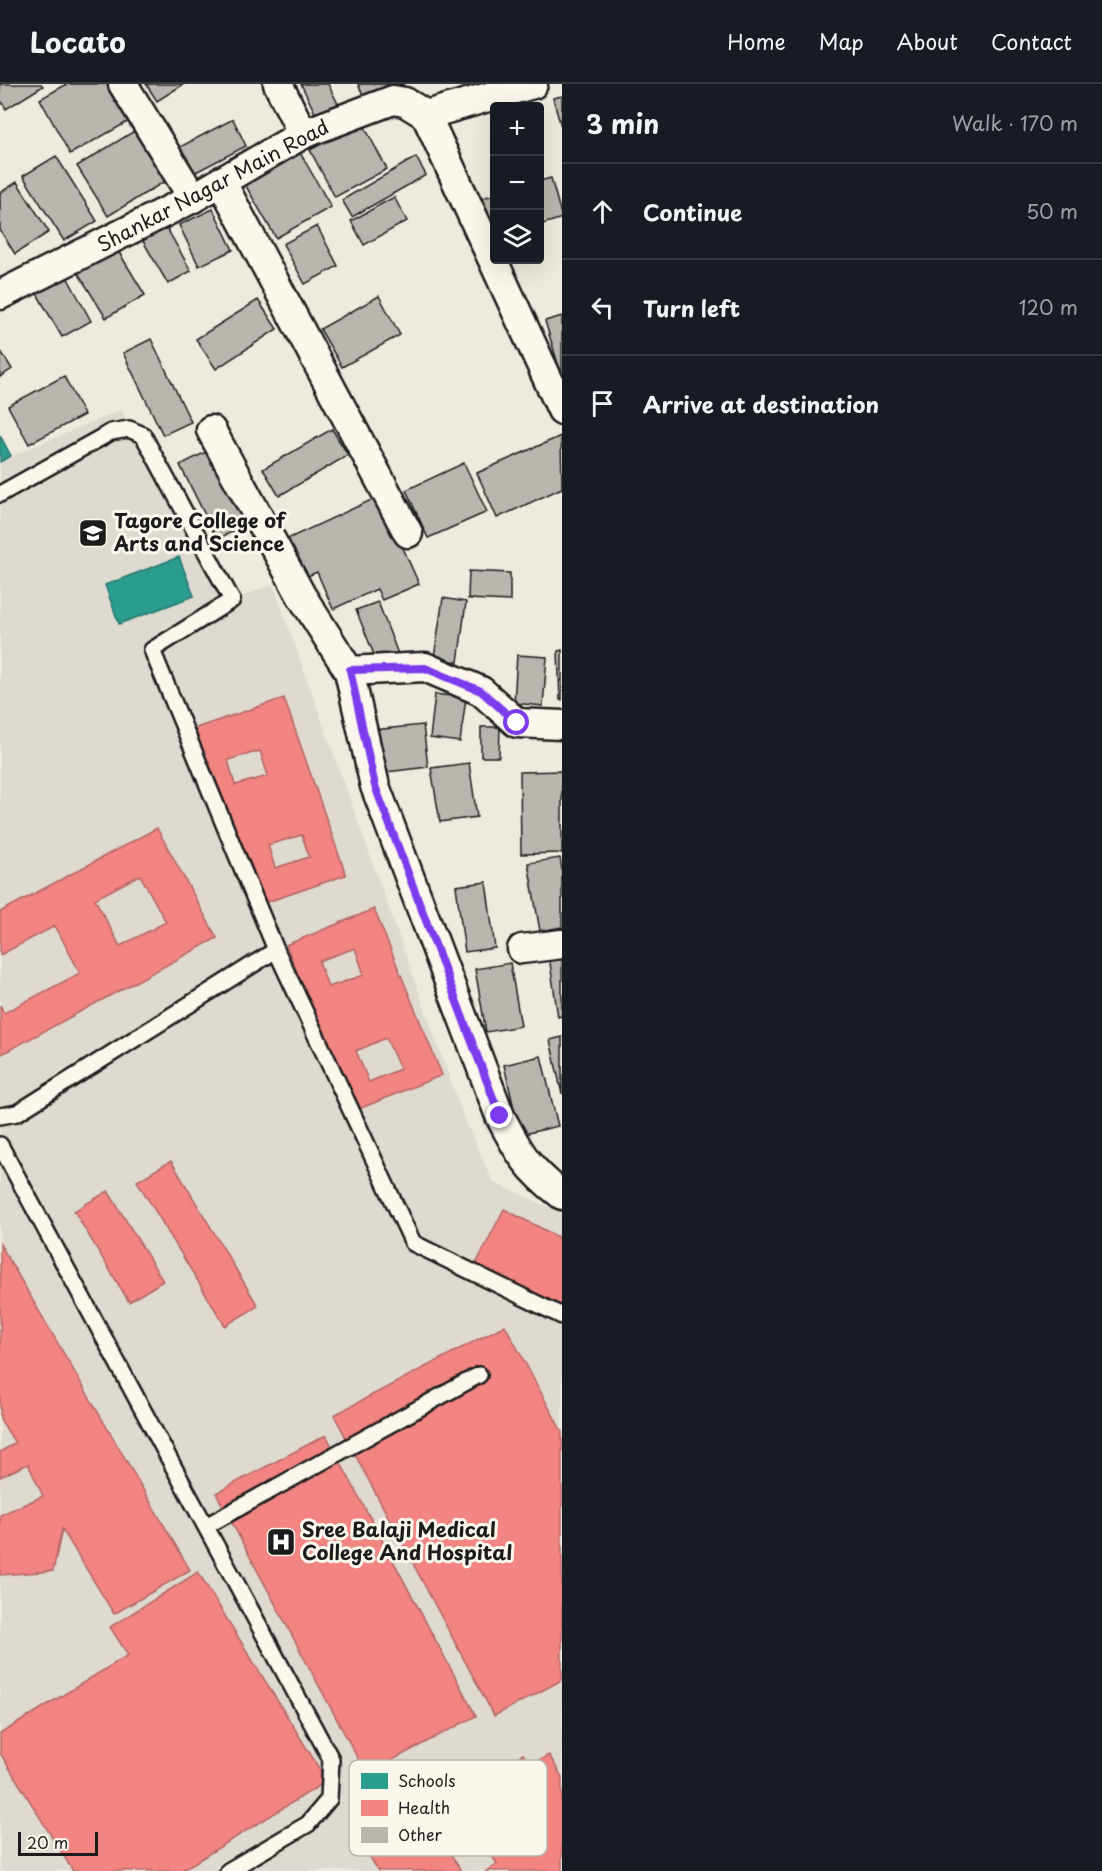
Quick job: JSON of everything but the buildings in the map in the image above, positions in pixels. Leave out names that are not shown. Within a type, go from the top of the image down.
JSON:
[{"type":"street","points":[[123,84],[193,198]]},
{"type":"street","points":[[278,84],[303,134]]},
{"type":"street","points":[[533,84],[426,115],[562,410]]},
{"type":"street","name":"Shankar Nagar Main Road","points":[[0,295],[193,198],[303,134],[393,100],[405,102],[426,115]]},
{"type":"street","points":[[221,181],[408,533]]},
{"type":"street","points":[[211,430],[301,595],[350,670],[375,786],[500,1116],[521,1156],[541,1179],[562,1195]]},
{"type":"street","points":[[350,670],[425,668],[481,691],[517,723],[562,725]]},
{"type":"street","points":[[522,949],[562,944]]},
{"type":"lane","points":[[0,494],[111,432],[129,429],[143,435],[232,600],[152,650],[276,950],[413,1243],[562,1316]]},
{"type":"lane","points":[[0,1116],[17,1113],[276,950]]},
{"type":"lane","points":[[0,1144],[331,1758],[329,1799],[308,1824],[228,1871]]},
{"type":"lane","points":[[206,1526],[479,1376]]},
{"type":"shaded area","name":"Sree Balaji Medical College And Hospital","points":[[121,410],[224,604],[273,584],[462,1113],[493,1182],[562,1213],[562,1871],[0,1871],[0,461]]},
{"type":"place","name":"Tagore College of Arts and Science","points":[[93,533]]},
{"type":"place","name":"Sree Balaji Medical College And Hospital","points":[[281,1542]]},
{"type":"route","points":[[500,1116],[375,786],[350,670],[425,668],[481,691],[517,723]]}]
